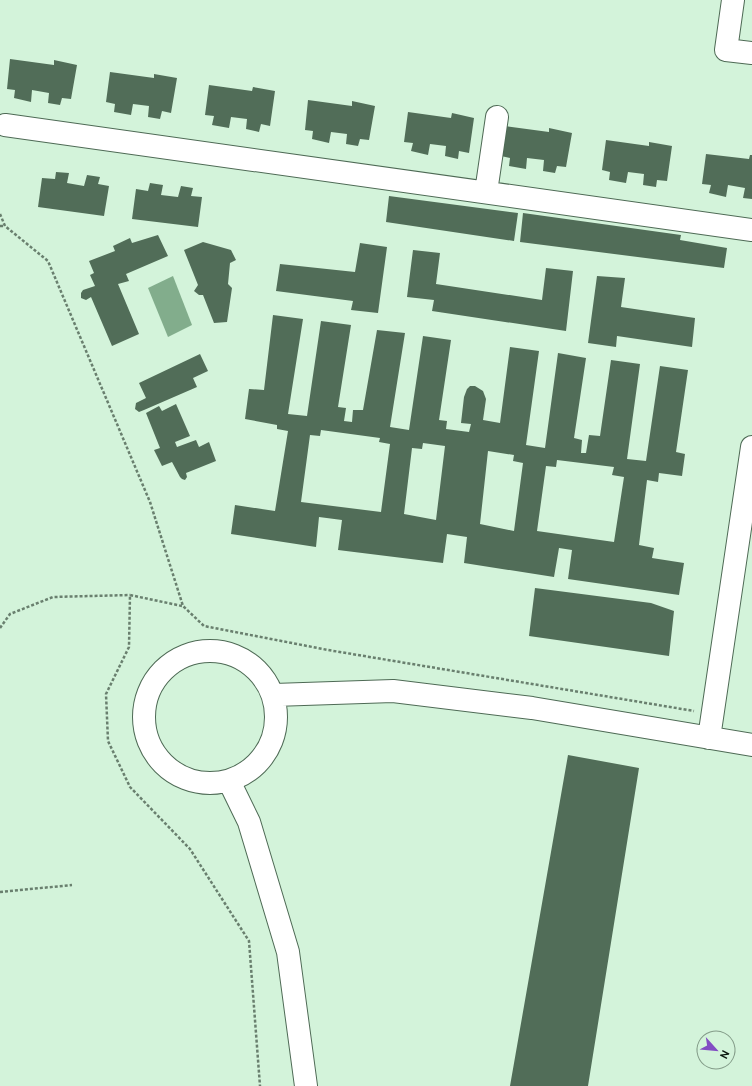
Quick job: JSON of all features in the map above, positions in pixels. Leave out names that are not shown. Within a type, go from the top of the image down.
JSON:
[{"type":"street","points":[[733,0],[726,50],[752,53]]},
{"type":"street","points":[[486,192],[497,117]]},
{"type":"street","points":[[6,125],[752,230]]},
{"type":"street","points":[[709,738],[752,447]]},
{"type":"street","points":[[215,650],[232,653],[259,671],[274,695],[277,708],[275,732],[260,762],[250,770],[229,781],[214,784],[185,779],[172,772],[155,755],[144,729],[143,712],[146,697],[151,685],[166,667],[194,652],[215,650]]},
{"type":"street","points":[[274,695],[393,691],[532,708],[752,746]]},
{"type":"street","points":[[229,781],[249,822],[288,952],[306,1086]]},
{"type":"path","points":[[0,214],[5,226],[48,261],[150,502],[183,606],[204,626],[328,650],[713,714]]},
{"type":"path","points":[[0,226],[5,226]]},
{"type":"path","points":[[0,628],[10,614],[53,597],[130,595],[183,606]]},
{"type":"path","points":[[130,595],[130,647],[106,694],[108,741],[130,787],[190,849],[249,940],[260,1086]]},
{"type":"path","points":[[0,892],[72,885]]},
{"type":"shaded area","points":[[173,276],[192,325],[168,337],[148,288]]},
{"type":"building","points":[[10,59],[54,65],[54,60],[77,65],[71,99],[62,98],[60,105],[48,103],[49,93],[32,90],[31,102],[14,98],[15,90],[7,89]]},
{"type":"building","points":[[110,72],[154,78],[154,74],[177,78],[171,113],[162,111],[160,119],[148,117],[149,106],[133,104],[131,115],[114,112],[115,104],[106,102]]},
{"type":"building","points":[[209,85],[252,91],[253,87],[275,91],[270,126],[261,124],[259,132],[246,129],[247,119],[231,117],[229,128],[212,125],[214,116],[205,115]]},
{"type":"building","points":[[308,100],[352,106],[352,101],[375,106],[369,140],[360,139],[358,146],[346,144],[347,134],[331,132],[329,143],[312,139],[313,131],[305,130]]},
{"type":"building","points":[[408,112],[451,118],[452,113],[474,118],[469,153],[459,151],[458,159],[445,156],[446,146],[430,144],[428,155],[411,151],[413,143],[404,142]]},
{"type":"building","points":[[505,126],[549,132],[549,128],[572,133],[566,167],[557,166],[555,173],[543,171],[544,160],[527,158],[526,169],[509,166],[510,158],[501,156]]},
{"type":"building","points":[[606,140],[649,146],[649,142],[672,146],[667,181],[657,180],[656,187],[643,185],[644,174],[628,172],[626,183],[609,180],[610,172],[602,170]]},
{"type":"building","points":[[706,154],[749,159],[750,155],[752,155],[752,199],[743,198],[745,188],[728,185],[726,197],[709,193],[711,185],[702,184]]},
{"type":"building","points":[[56,172],[69,173],[67,183],[84,186],[87,175],[100,177],[98,184],[109,186],[104,216],[38,207],[42,178],[55,179]]},
{"type":"building","points":[[150,183],[163,185],[161,195],[178,197],[181,186],[193,188],[191,196],[202,197],[198,227],[132,219],[136,189],[148,191]]},
{"type":"building","points":[[389,196],[518,213],[514,241],[386,222]]},
{"type":"building","points":[[523,213],[681,235],[680,240],[727,248],[724,268],[520,242]]},
{"type":"building","points":[[158,235],[168,256],[126,274],[129,281],[118,284],[139,334],[112,346],[91,297],[86,300],[81,298],[81,293],[83,290],[95,286],[90,275],[94,273],[89,261],[115,251],[113,246],[130,238],[132,243]]},
{"type":"building","points":[[203,242],[231,250],[236,260],[230,263],[228,284],[232,288],[227,322],[214,323],[203,295],[199,295],[194,291],[198,285],[184,250]]},
{"type":"building","points":[[360,243],[387,247],[378,313],[351,310],[353,301],[276,291],[280,264],[355,272]]},
{"type":"building","points":[[413,250],[440,253],[436,284],[542,300],[546,268],[573,271],[566,331],[432,311],[434,300],[407,297]]},
{"type":"building","points":[[597,276],[625,278],[621,307],[695,318],[692,347],[617,336],[616,347],[588,343]]},
{"type":"building","points":[[273,315],[303,319],[288,414],[307,416],[321,321],[351,325],[338,407],[346,408],[344,421],[352,422],[353,410],[363,410],[377,330],[405,333],[390,427],[409,430],[423,336],[451,340],[439,420],[447,421],[446,429],[469,432],[471,424],[461,423],[464,397],[467,389],[470,386],[475,386],[483,391],[486,399],[483,420],[500,423],[510,347],[539,351],[526,445],[545,448],[558,353],[586,358],[574,438],[582,440],[581,453],[586,453],[589,435],[600,436],[611,360],[640,364],[627,459],[646,461],[660,366],[688,370],[676,452],[685,454],[682,476],[659,473],[658,482],[647,480],[639,545],[654,548],[652,558],[684,563],[679,595],[568,579],[572,550],[559,548],[554,577],[464,563],[467,537],[447,534],[443,563],[338,550],[342,520],[319,517],[316,547],[231,534],[235,505],[275,511],[288,431],[277,429],[277,425],[245,419],[249,389],[264,390]],"holes":[[[321,430],[380,438],[379,442],[390,444],[381,512],[301,502],[310,435],[320,436]],[[423,443],[445,446],[436,520],[404,514],[412,448],[422,449]],[[488,451],[514,455],[513,461],[523,463],[514,531],[480,524]],[[557,460],[614,467],[612,475],[624,477],[614,542],[537,531],[546,466],[556,467]]]},
{"type":"building","points":[[200,354],[208,371],[193,378],[197,387],[139,412],[135,409],[136,403],[146,398],[139,383]]},
{"type":"building","points":[[176,404],[190,436],[175,442],[177,447],[196,440],[199,447],[209,442],[216,461],[186,473],[187,477],[185,480],[180,477],[172,462],[162,466],[154,450],[160,448],[146,413],[159,406],[162,411]]},
{"type":"building","points":[[535,588],[651,603],[674,611],[669,656],[529,636]]},
{"type":"building","points":[[568,755],[639,768],[588,1086],[510,1086]]}]
